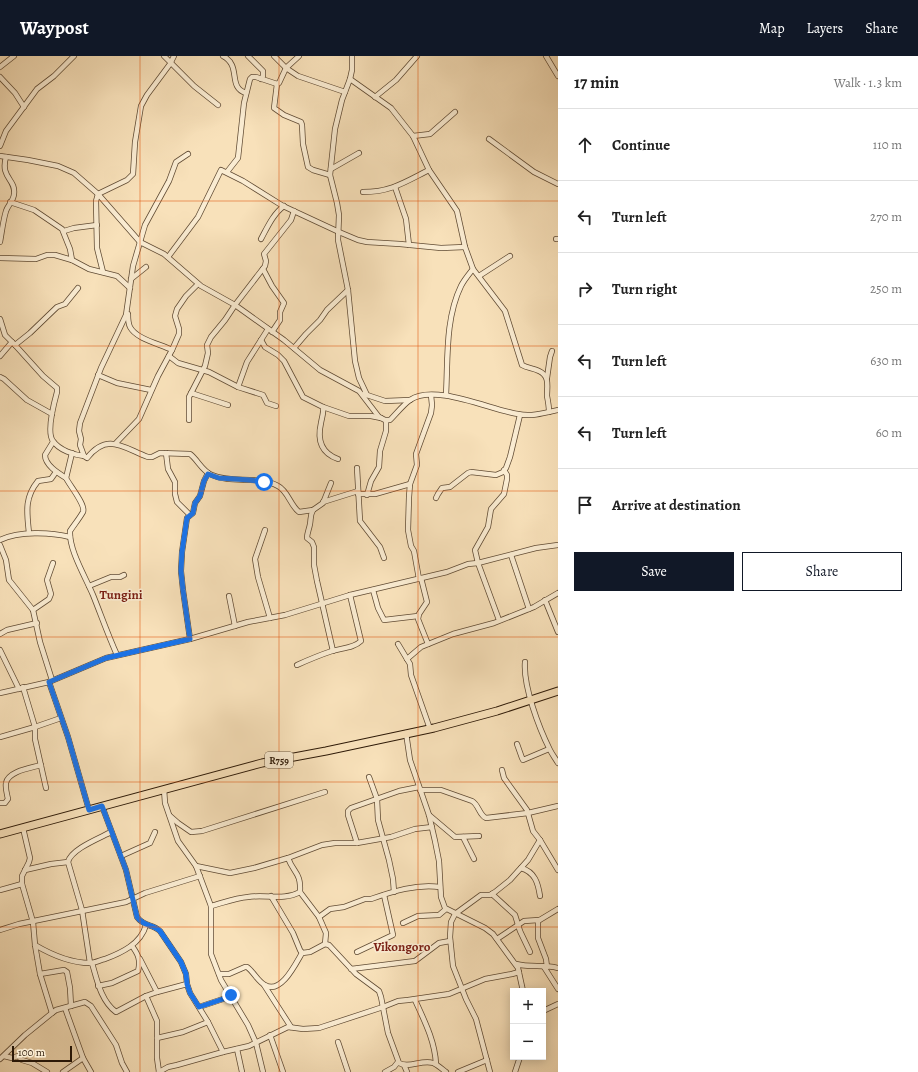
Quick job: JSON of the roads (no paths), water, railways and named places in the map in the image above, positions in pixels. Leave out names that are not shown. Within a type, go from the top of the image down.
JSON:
[{"type":"main road","name":"R759","points":[[0,834],[262,763],[406,734],[497,711],[558,691]]},
{"type":"street","points":[[0,67],[14,56]]},
{"type":"street","points":[[0,146],[6,132],[39,87],[54,76],[74,56]]},
{"type":"street","points":[[164,56],[170,64],[194,86],[218,105]]},
{"type":"street","points":[[103,272],[97,248],[95,204],[98,194],[127,180],[133,174],[135,142],[141,106],[174,56]]},
{"type":"street","points":[[223,56],[231,61],[237,87],[246,93]]},
{"type":"street","points":[[248,56],[263,71],[263,76],[261,79]]},
{"type":"street","points":[[274,56],[286,68],[298,76],[345,92]]},
{"type":"street","points":[[299,56],[286,68],[279,83],[276,84],[274,108],[284,115],[301,122],[303,144],[308,167],[330,175]]},
{"type":"street","points":[[352,56],[352,70],[350,79],[338,112],[330,175],[339,215],[338,240],[348,290],[355,361],[365,394],[384,420],[386,432],[380,451],[379,468],[372,480],[367,494]]},
{"type":"street","points":[[546,56],[558,76]]},
{"type":"street","points":[[375,97],[396,80],[414,57]]},
{"type":"street","points":[[0,77],[24,107]]},
{"type":"street","points":[[227,172],[235,163],[239,152],[240,130],[246,93],[252,78],[261,79],[276,84]]},
{"type":"street","points":[[350,79],[391,108],[413,136],[429,170],[457,211],[465,247],[473,269],[505,311],[522,365],[539,370],[547,378]]},
{"type":"street","points":[[413,136],[430,134],[455,112]]},
{"type":"street","points":[[489,139],[534,172],[558,184]]},
{"type":"street","points":[[331,169],[359,153]]},
{"type":"street","points":[[172,350],[144,339],[133,330],[129,324],[127,311],[133,266],[149,218],[169,181],[176,162],[188,154]]},
{"type":"street","points":[[0,156],[28,160],[68,169],[98,194],[140,242],[168,257],[198,284],[235,305],[327,374],[353,386],[365,394],[385,401],[410,400],[420,396],[446,395],[458,397],[481,405],[520,415],[558,410]]},
{"type":"street","points":[[0,242],[6,211],[14,196],[13,185],[5,175],[2,167],[6,157]]},
{"type":"street","points":[[168,257],[198,217],[220,170],[227,172],[294,211],[339,232],[367,242],[441,248],[465,247]]},
{"type":"street","points":[[363,192],[383,191],[395,187],[429,170]]},
{"type":"street","points":[[395,187],[406,219],[409,245]]},
{"type":"street","points":[[10,202],[34,210],[60,227],[64,232],[72,260]]},
{"type":"street","points":[[278,203],[279,210]]},
{"type":"street","points":[[261,239],[270,222],[284,206]]},
{"type":"street","points":[[189,420],[188,404],[191,393],[203,370],[207,358],[207,345],[211,337],[263,269],[266,263],[264,254],[291,220],[294,211]]},
{"type":"street","points":[[64,232],[74,228],[97,225]]},
{"type":"street","points":[[0,258],[36,259],[52,255],[72,260],[89,269],[120,277],[130,288]]},
{"type":"street","points":[[479,276],[510,256]]},
{"type":"street","points":[[131,279],[146,267]]},
{"type":"street","points":[[238,387],[247,362],[261,340],[280,320],[280,312],[284,303],[272,286],[263,269]]},
{"type":"street","points":[[446,395],[450,324],[460,287],[473,269]]},
{"type":"street","points":[[116,443],[139,420],[151,390],[172,350],[179,332],[175,316],[177,309],[186,296],[198,284]]},
{"type":"street","points":[[0,356],[30,333],[54,309],[65,304],[78,288]]},
{"type":"street","points":[[294,348],[320,320],[327,310],[348,290]]},
{"type":"street","points":[[127,311],[98,375],[80,423],[80,445],[87,458],[94,450],[109,443],[116,443],[148,457],[152,457],[160,453],[191,455],[208,474],[219,478],[250,480],[276,485],[283,489],[298,511],[313,510],[323,502],[358,492],[375,494],[410,484]]},
{"type":"street","points":[[0,319],[5,335],[43,376],[57,388],[50,431],[53,442],[72,453],[83,453]]},
{"type":"street","points":[[261,340],[265,347],[278,355],[284,361],[303,397],[323,407],[349,416],[370,416],[390,420],[410,400]]},
{"type":"street","points":[[550,412],[547,378],[552,351]]},
{"type":"street","points":[[169,356],[178,362],[209,372],[238,387],[263,395],[267,403],[276,406]]},
{"type":"street","points":[[98,375],[117,383],[151,390]]},
{"type":"street","points":[[0,377],[27,400],[52,414]]},
{"type":"street","points":[[191,393],[228,405]]},
{"type":"street","points":[[428,644],[418,622],[418,616],[427,602],[408,530],[410,484],[417,465],[416,456],[420,442],[431,413],[431,395]]},
{"type":"street","points":[[323,407],[319,436],[320,444],[326,452],[338,459]]},
{"type":"street","points":[[436,498],[442,488],[450,487],[470,472],[496,475],[504,470],[510,457],[520,415]]},
{"type":"street","points":[[53,442],[44,457],[47,463],[56,472],[66,478],[84,509],[70,530],[73,551],[117,655]]},
{"type":"street","points":[[66,478],[72,453]]},
{"type":"street","points":[[166,453],[168,469],[176,482],[175,494],[177,502],[190,515]]},
{"type":"street","points":[[357,468],[361,522],[380,547],[384,558]]},
{"type":"street","points":[[500,620],[478,563],[475,549],[488,527],[491,509],[504,494],[507,479],[504,470]]},
{"type":"street","points":[[29,533],[27,510],[29,497],[38,481],[51,479],[56,472]]},
{"type":"street","points":[[190,639],[185,611],[181,563],[184,533],[187,519],[193,513],[195,503],[200,496],[204,481],[208,474]]},
{"type":"street","points":[[323,502],[331,483]]},
{"type":"street","points":[[313,510],[307,537],[309,541],[312,542],[314,547],[315,572],[333,651]]},
{"type":"street","points":[[265,530],[255,559],[258,577],[270,618]]},
{"type":"street","points":[[0,540],[14,535],[29,533],[48,533],[70,537]]},
{"type":"street","points":[[0,545],[6,560],[9,580],[33,610],[40,642],[61,718],[89,810]]},
{"type":"street","points":[[0,693],[51,681],[106,658],[117,655],[190,639],[350,595],[447,572],[464,565],[478,563],[536,548],[558,545]]},
{"type":"street","points":[[511,555],[529,608]]},
{"type":"street","points":[[33,610],[49,599],[51,594],[47,580],[53,563]]},
{"type":"street","points":[[89,586],[111,577],[124,575]]},
{"type":"street","points":[[373,590],[378,608],[384,620],[418,616]]},
{"type":"street","points":[[408,659],[417,649],[428,644],[454,634],[500,620],[529,608],[558,593]]},
{"type":"street","points":[[297,665],[333,651],[350,647],[362,641],[350,595]]},
{"type":"street","points":[[229,596],[235,626]]},
{"type":"street","points":[[545,600],[558,632]]},
{"type":"street","points":[[0,634],[7,630],[37,623]]},
{"type":"street","points":[[398,644],[408,659],[413,682],[430,728]]},
{"type":"street","points":[[0,650],[21,688],[35,727],[35,739],[46,788]]},
{"type":"street","points":[[525,662],[524,669],[537,720],[549,749],[558,763]]},
{"type":"street","points":[[0,737],[61,718]]},
{"type":"street","points":[[406,734],[410,760],[432,827],[439,861],[441,897],[446,909],[485,928],[493,934],[516,964],[522,988]]},
{"type":"street","points":[[517,744],[523,760],[549,749]]},
{"type":"street","points":[[0,803],[5,803],[8,799],[6,783],[8,779],[16,772],[41,765]]},
{"type":"street","points":[[502,770],[504,778],[528,814],[532,830],[540,840],[558,870]]},
{"type":"street","points":[[369,777],[377,799],[378,820],[393,879],[394,892]]},
{"type":"street","points":[[357,843],[348,816],[348,811],[355,806],[404,790],[420,788],[441,790],[472,801],[486,818],[528,814],[558,806]]},
{"type":"street","points":[[164,789],[165,803],[178,841],[196,866],[211,906],[211,954],[219,974],[256,1042],[263,1072]]},
{"type":"street","points":[[169,815],[191,832],[202,831],[324,792]]},
{"type":"street","points":[[102,806],[126,870],[137,917],[146,925],[157,928],[160,931],[181,962],[186,974],[190,993],[208,1022],[223,1052]]},
{"type":"street","points":[[429,815],[455,837],[463,838],[479,836]]},
{"type":"street","points":[[196,866],[230,873],[288,858],[322,845],[335,843],[357,843],[391,837],[415,829],[432,827]]},
{"type":"street","points":[[22,828],[30,858],[22,876],[22,884],[33,922],[35,946],[40,974],[52,1013]]},
{"type":"street","points":[[111,832],[75,852],[69,858],[68,862],[82,910],[91,963],[98,986],[104,997],[116,1012],[146,996],[187,984]]},
{"type":"street","points":[[121,856],[150,843],[155,832]]},
{"type":"street","points":[[463,838],[474,859]]},
{"type":"street","points":[[490,1072],[476,1019],[462,990],[453,966],[450,941],[451,922],[455,914],[481,895],[492,894],[510,880],[521,868],[540,840]]},
{"type":"street","points":[[288,858],[300,881],[300,892],[319,917],[326,933],[325,944]]},
{"type":"street","points":[[25,870],[68,862]]},
{"type":"street","points":[[521,868],[530,872],[537,880],[540,896]]},
{"type":"street","points":[[0,930],[82,910],[126,902],[145,893],[200,876]]},
{"type":"street","points":[[0,890],[22,884]]},
{"type":"street","points":[[319,917],[330,909],[344,907],[365,899],[370,899],[408,888],[423,886],[440,887]]},
{"type":"street","points":[[211,906],[246,897],[264,895],[282,897],[294,896],[300,892]]},
{"type":"street","points":[[492,894],[513,912],[530,952]]},
{"type":"street","points":[[357,952],[393,936],[384,895]]},
{"type":"street","points":[[271,896],[293,933],[302,953]]},
{"type":"street","points":[[403,923],[418,916],[439,915],[446,909]]},
{"type":"street","points":[[497,939],[518,924],[531,920],[539,920],[558,909]]},
{"type":"street","points":[[539,920],[538,938],[546,959],[545,967],[558,989]]},
{"type":"street","points":[[35,946],[56,957],[91,963],[116,954],[132,946],[144,932],[146,925]]},
{"type":"street","points":[[351,969],[416,961],[439,943],[450,941]]},
{"type":"street","points":[[302,953],[310,952],[325,944]]},
{"type":"street","points":[[325,944],[329,945],[361,978],[379,991],[388,1033],[398,1062],[404,1065],[426,1062],[436,1064],[446,1072]]},
{"type":"street","points":[[132,946],[157,992]]},
{"type":"street","points":[[98,986],[112,983],[138,971],[140,962],[137,953]]},
{"type":"street","points":[[264,985],[278,985],[284,982],[302,953]]},
{"type":"street","points":[[516,964],[523,966],[551,966],[558,968]]},
{"type":"street","points":[[219,974],[229,974],[247,967],[264,985],[291,1027]]},
{"type":"street","points":[[40,974],[64,970],[67,972],[71,1006]]},
{"type":"street","points":[[146,996],[157,1021],[159,1072],[223,1052],[249,1046],[285,1028],[319,1028],[383,1007],[398,1000],[415,1000],[449,994],[462,990],[485,979],[519,972]]},
{"type":"street","points":[[199,1007],[231,995]]},
{"type":"street","points":[[415,1000],[430,1036],[435,1052],[436,1064]]},
{"type":"street","points":[[2,1058],[25,1035],[52,1013],[85,1002],[91,1006],[116,1045],[122,1064],[127,1072]]},
{"type":"street","points":[[546,1010],[558,1004]]},
{"type":"street","points":[[65,1008],[83,1058],[91,1072]]},
{"type":"street","points":[[157,1038],[183,1032],[208,1022]]},
{"type":"street","points":[[270,1035],[283,1072]]},
{"type":"street","points":[[338,1042],[348,1072]]},
{"type":"street","points":[[237,1049],[242,1072]]},
{"type":"street","points":[[2,1058],[12,1058],[18,1056],[22,1060],[32,1063],[47,1072]]},
{"type":"street","points":[[63,1072],[83,1058]]},
{"type":"street","points":[[458,1072],[487,1060]]},
{"type":"street","points":[[515,1072],[519,1060]]},
{"type":"street","points":[[385,1072],[394,1067],[398,1062]]},
{"type":"street","points":[[404,1065],[407,1072]]},
{"type":"district","name":"Tungini","points":[[121,594]]},
{"type":"district","name":"Vikongoro","points":[[402,946]]}]
